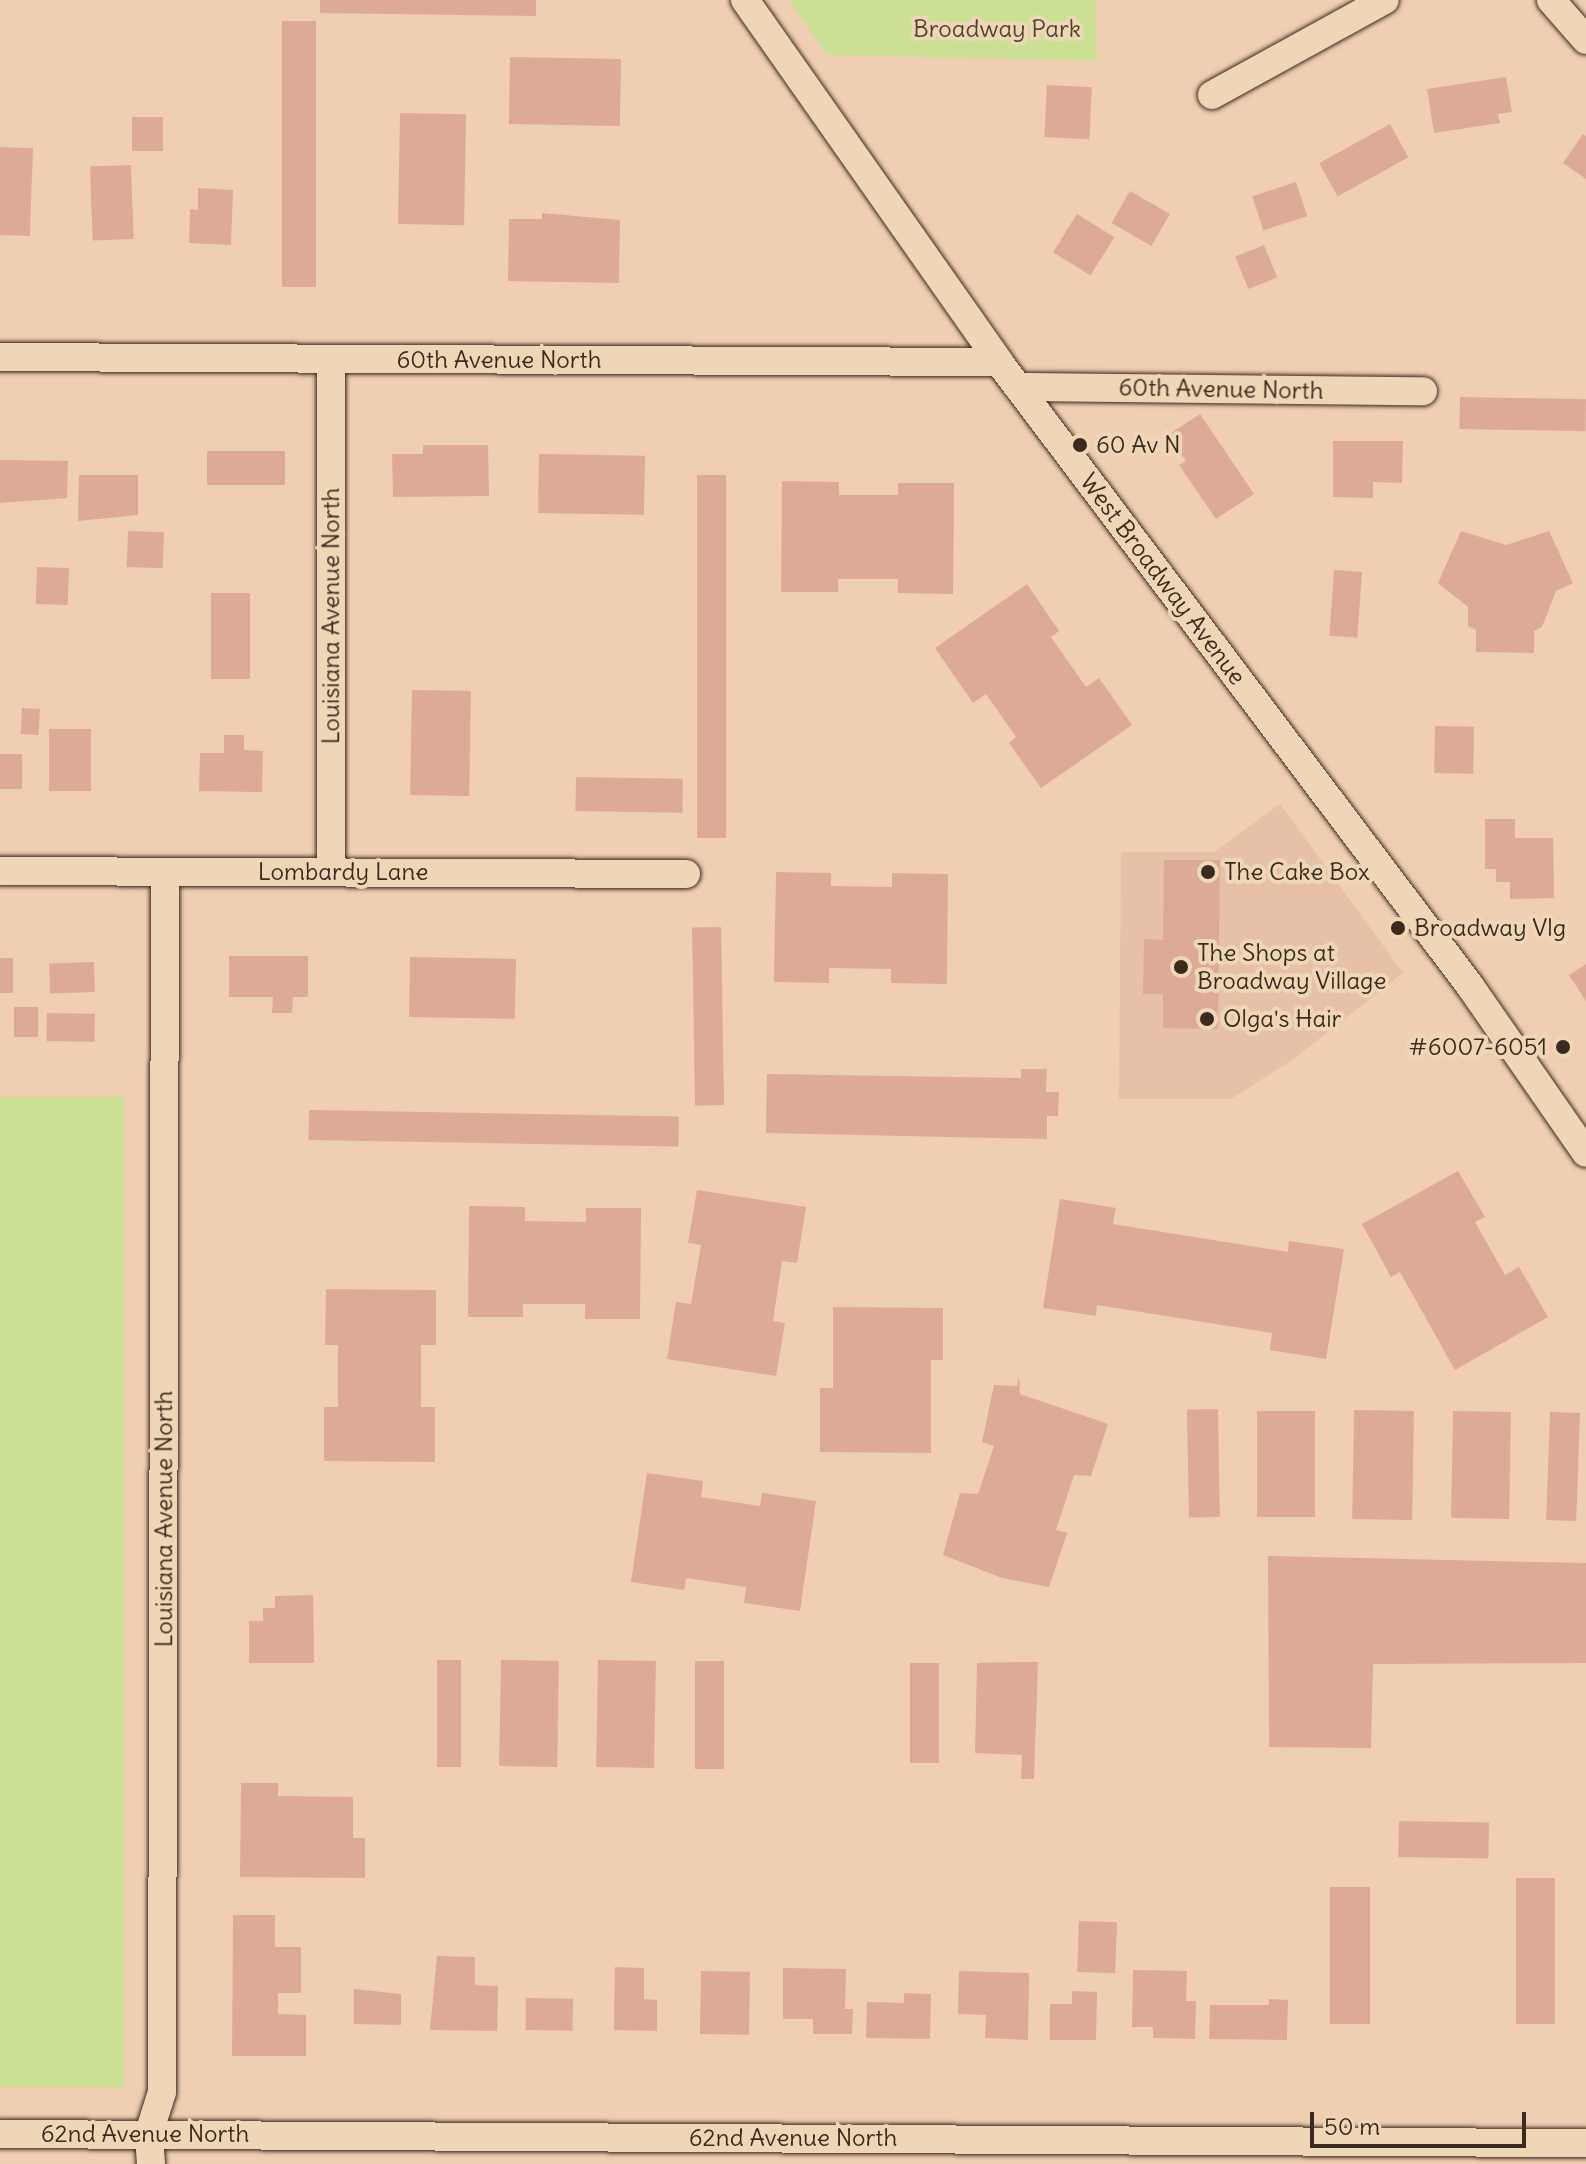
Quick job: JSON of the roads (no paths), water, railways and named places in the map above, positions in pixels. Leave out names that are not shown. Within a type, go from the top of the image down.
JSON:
[{"type":"street","name":"West Broadway Avenue","points":[[745,0],[999,362],[1470,986],[1586,1153]]},
{"type":"street","points":[[1212,95],[1385,0]]},
{"type":"street","points":[[1551,0],[1586,40]]},
{"type":"street","name":"60th Avenue North","points":[[0,357],[999,362]]},
{"type":"street","name":"Louisiana Avenue North","points":[[331,359],[331,872]]},
{"type":"street","name":"60th Avenue North","points":[[1018,387],[1423,391]]},
{"type":"street","name":"Lombardy Lane","points":[[0,871],[686,874]]},
{"type":"street","name":"Louisiana Avenue North","points":[[151,2164],[149,2133],[162,2092],[165,872]]},
{"type":"street","name":"62nd Avenue North","points":[[0,2134],[149,2133],[638,2150],[1586,2143]]},
{"type":"place","name":"60 Av N","points":[[1080,445]]},
{"type":"place","name":"The Cake Box","points":[[1208,872]]},
{"type":"place","name":"Broadway Vlg","points":[[1398,928]]},
{"type":"place","name":"The Shops at Broadway Village","points":[[1181,967]]},
{"type":"place","name":"Olga's Hair","points":[[1207,1019]]},
{"type":"place","name":"#6007-6051","points":[[1563,1047]]},
{"type":"park label","name":"Broadway Park","points":[[997,29]]}]
